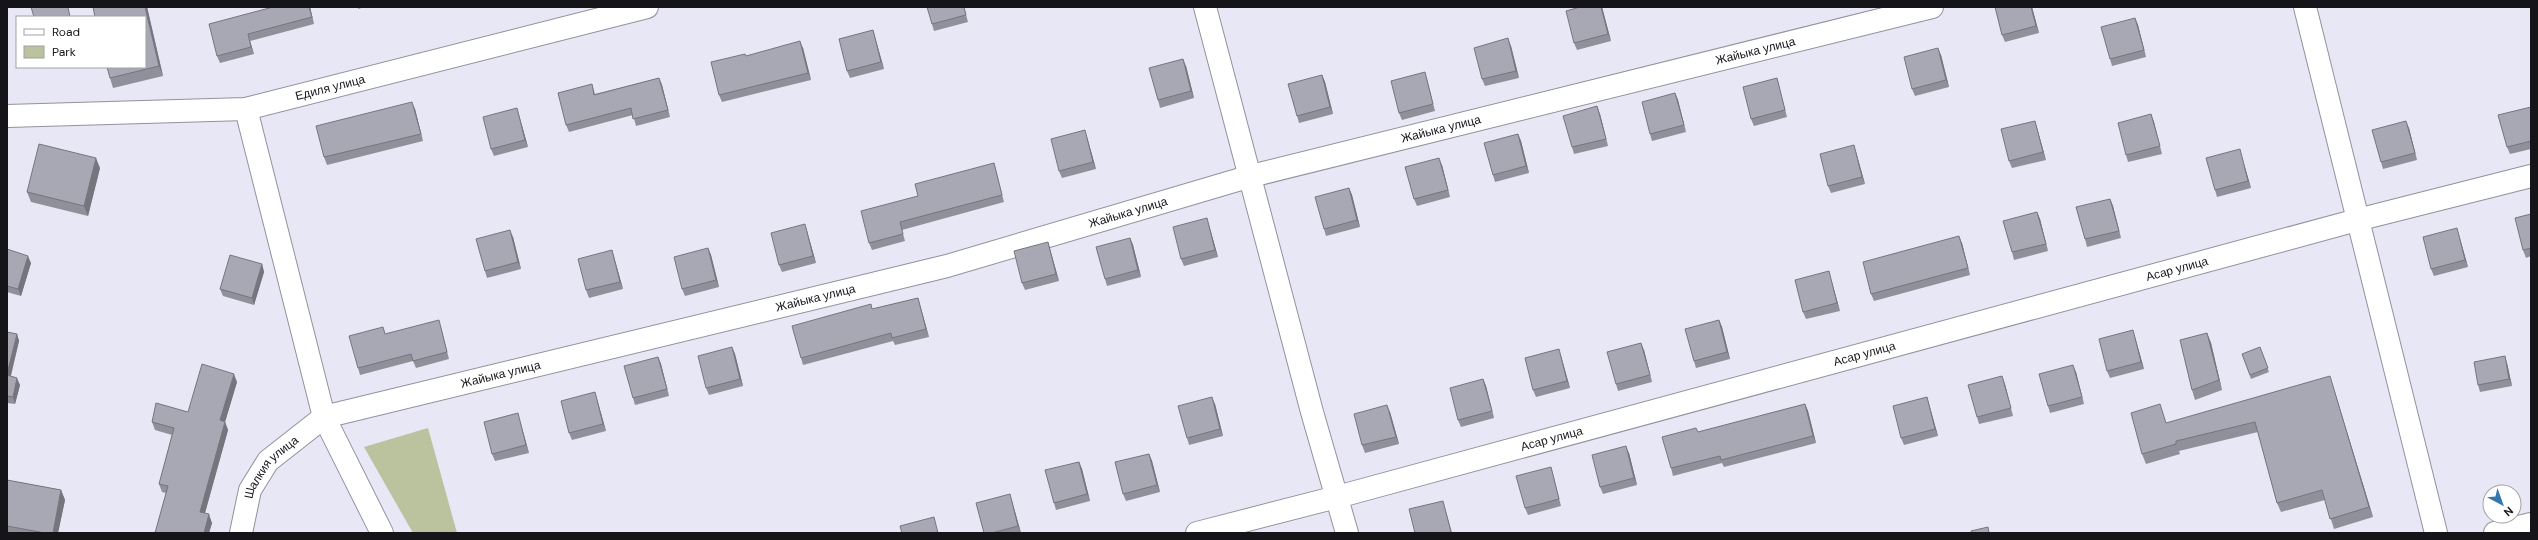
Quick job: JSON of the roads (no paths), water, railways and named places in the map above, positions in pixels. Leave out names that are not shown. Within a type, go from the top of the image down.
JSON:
[{"type":"street","name":"Едиля улица","points":[[7,116],[246,109],[647,7]]},
{"type":"street","points":[[1205,7],[1251,176],[1312,412],[1338,497],[1347,533]]},
{"type":"street","name":"Жайыка улица","points":[[324,417],[947,266],[1251,176],[1932,7]]},
{"type":"street","points":[[2305,7],[2436,533]]},
{"type":"street","points":[[246,109],[324,417],[382,533]]},
{"type":"street","name":"Асар улица","points":[[1197,533],[1338,497],[2357,220],[2531,176]]},
{"type":"street","name":"Шалкия улица","points":[[241,533],[250,490],[268,461],[324,417]]},
{"type":"street","points":[[2495,533],[2531,524]]}]
